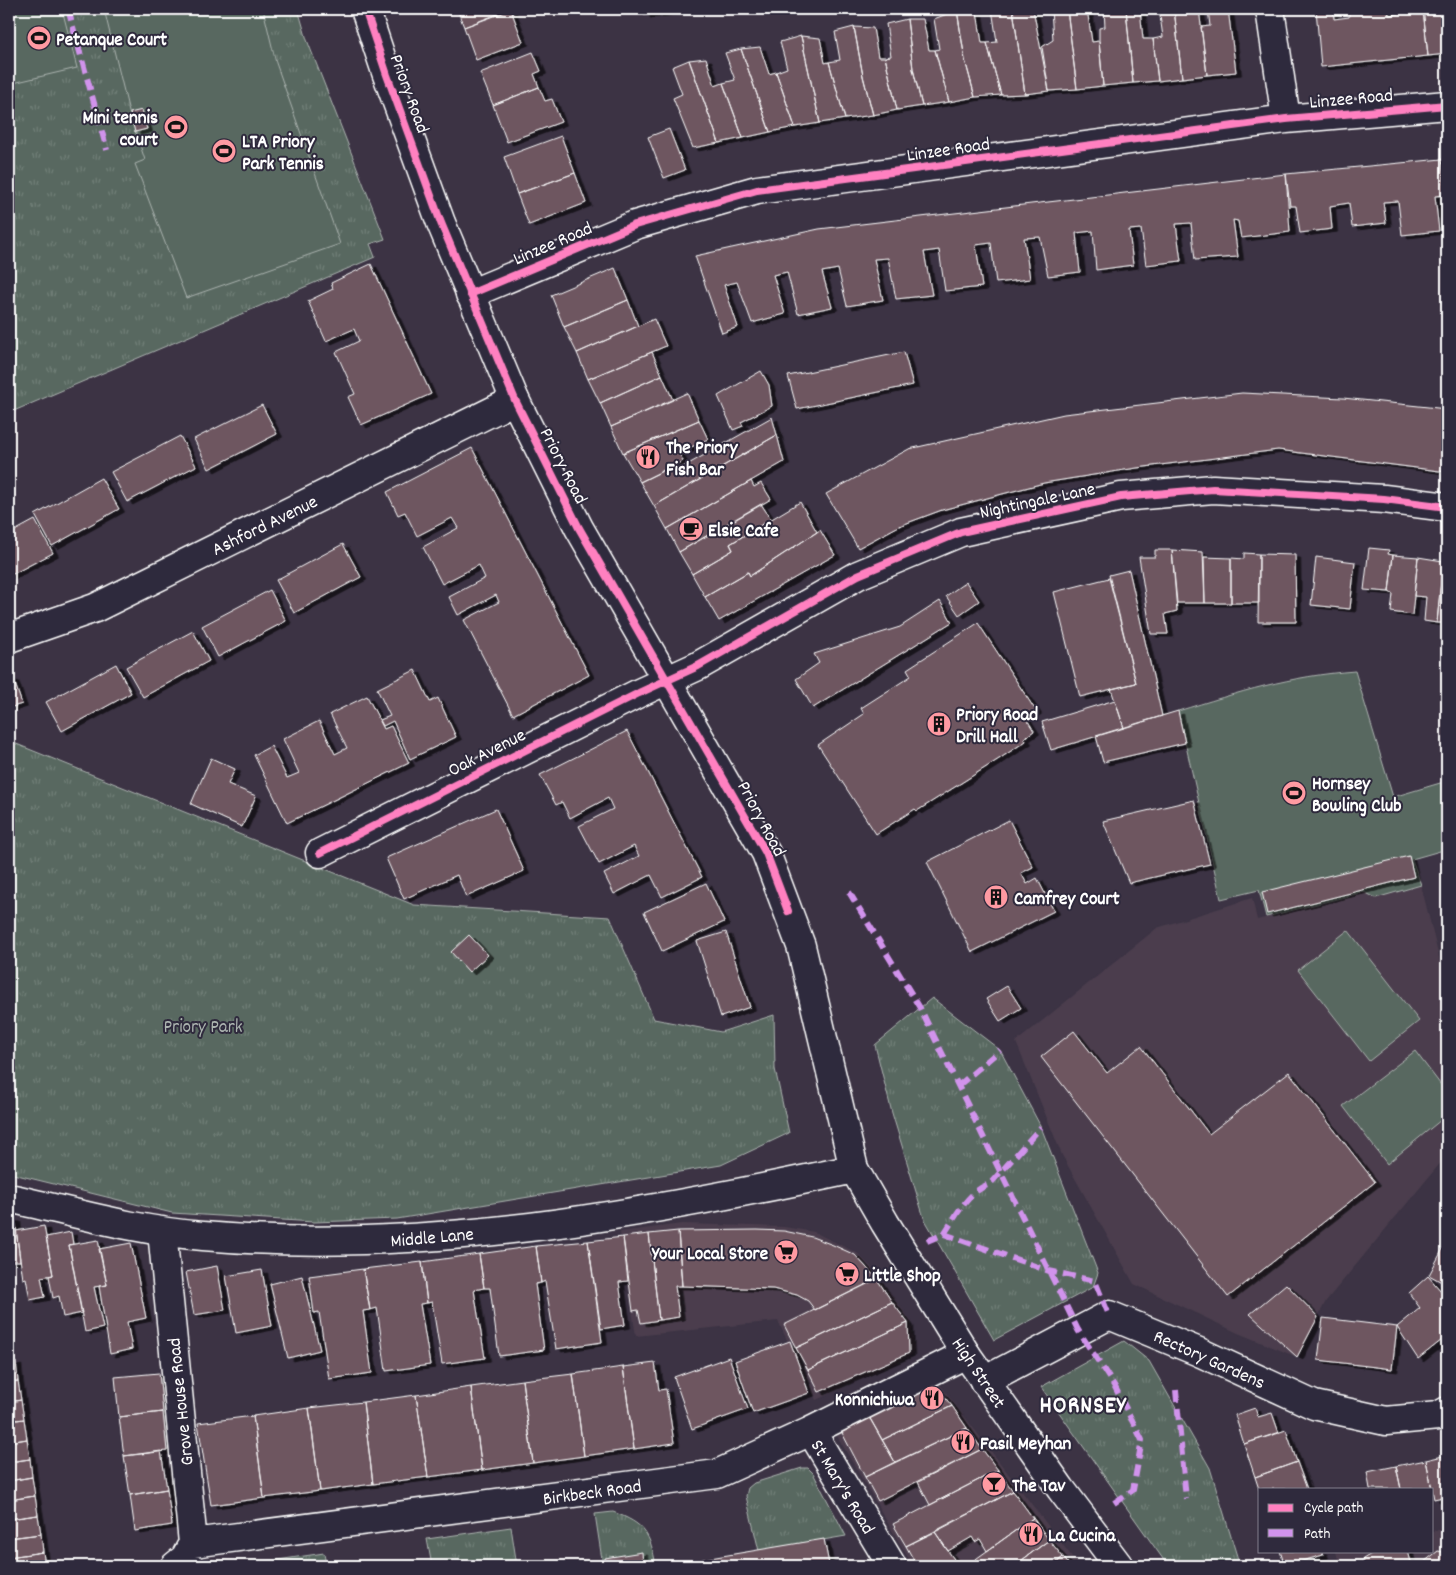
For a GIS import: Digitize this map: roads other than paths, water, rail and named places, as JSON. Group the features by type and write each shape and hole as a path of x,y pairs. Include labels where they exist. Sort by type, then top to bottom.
{"street":[{"name":"Priory Road","path":"366,9 397,103 441,224 515,400 579,528 766,853 801,946 854,1168"},
{"path":"1270,9 1286,119"},
{"name":"Linzee Road","path":"470,294 635,225 757,190 1286,119 1447,105"},
{"name":"Ashford Avenue","path":"9,638 95,608 515,400"},
{"name":"Nightingale Lane","path":"667,680 698,666 858,575 961,532 1121,497 1213,488 1384,499 1447,507"},
{"name":"Oak Avenue","path":"320,853 667,680"},
{"name":"Middle Lane","path":"9,1198 162,1231 202,1236 320,1242 406,1240 511,1229 620,1213 760,1189 854,1168"},
{"name":"High Street","path":"854,1168 885,1223 966,1354 1061,1489 1119,1566"},
{"name":"Grove House Road","path":"162,1231 194,1543"},
{"name":"Rectory Gardens","path":"984,1380 1109,1315 1199,1352 1314,1405 1386,1420 1438,1416 1447,1411"},
{"name":"Birkbeck Road","path":"194,1543 717,1474 811,1431 966,1354"},
{"name":"St Mary's Road","path":"811,1431 892,1566"},
{"path":"175,1566 184,1558 194,1543"}],"place":[{"name":"Petanque Court","path":"39,38"},
{"name":"Mini tennis court","path":"176,127"},
{"name":"LTA Priory Park Tennis","path":"224,151"},
{"name":"The Priory Fish Bar","path":"648,457"},
{"name":"Elsie Cafe","path":"691,529"},
{"name":"Priory Road Drill Hall","path":"939,724"},
{"name":"Hornsey Bowling Club","path":"1294,793"},
{"name":"Camfrey Court","path":"996,897"},
{"name":"Your Local Store","path":"786,1252"},
{"name":"Little Shop","path":"847,1274"},
{"name":"Konnichiwa","path":"932,1398"},
{"name":"Fasil Meyhan","path":"963,1442"},
{"name":"The Tav","path":"994,1484"},
{"name":"La Cucina","path":"1031,1534"}],"district":[{"name":"HORNSEY","path":"1083,1404"}],"park label":[{"name":"Priory Park","path":"203,1025"}]}
